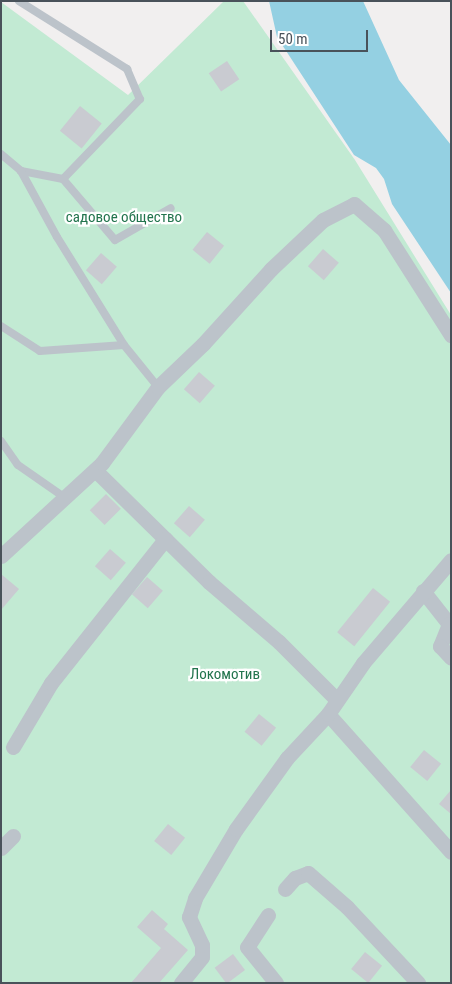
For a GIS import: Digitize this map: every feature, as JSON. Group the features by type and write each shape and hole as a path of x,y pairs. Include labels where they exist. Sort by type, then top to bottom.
{"street":[{"path":"1,556 95,470 158,386 323,220 354,204 384,230 451,335"},
{"path":"95,470 209,582 279,642 337,700"},
{"path":"13,747 51,683 165,539"},
{"path":"181,983 202,956 202,945 189,917 196,898 242,821 287,758 328,714 423,590 451,560"},
{"path":"423,590 450,623 440,646 451,658"},
{"path":"328,714 451,852"},
{"path":"1,848 13,836"},
{"path":"285,889 295,878 308,873 347,907 418,983"},
{"path":"268,915 247,947 276,983"}],"lane":[{"path":"19,1 127,69 140,99 63,179"},
{"path":"1,154 21,171 57,237 124,345 158,386"},
{"path":"21,171 63,179 115,240 171,208"},
{"path":"1,326 40,351 124,345"},
{"path":"1,441 18,464 64,497"}],"green space":[{"name":"Локомотив","path":"224,1 243,1 355,160 451,315 451,983 1,983 1,2 128,95"}],"water":[{"path":"269,1 363,1 399,80 451,145 451,293 392,204 384,179 376,168 354,155 277,37"}],"building":[{"path":"227,61 239,79 221,92 209,73"},
{"path":"80,106 102,124 82,148 60,131"},
{"path":"207,232 224,246 210,264 193,250"},
{"path":"323,249 339,263 324,280 308,266"},
{"path":"101,253 117,267 102,284 86,270"},
{"path":"199,372 215,386 200,403 184,389"},
{"path":"106,494 121,509 105,525 90,510"},
{"path":"189,506 205,520 190,537 174,523"},
{"path":"110,549 126,563 111,580 95,566"},
{"path":"1,574 19,589 1,610"},
{"path":"147,577 163,591 148,608 132,594"},
{"path":"373,588 390,602 354,646 337,632"},
{"path":"259,714 276,728 262,746 245,732"},
{"path":"424,750 441,764 427,781 410,767"},
{"path":"451,790 451,814 439,804"},
{"path":"168,824 185,838 171,855 154,841"},
{"path":"152,910 168,924 164,929 188,950 159,983 131,983 161,948 137,927"},
{"path":"365,952 382,966 368,983 351,969"},
{"path":"233,954 245,970 226,983 215,968"}],"park label":[{"name":"садовое общество","path":"124,218"}]}
